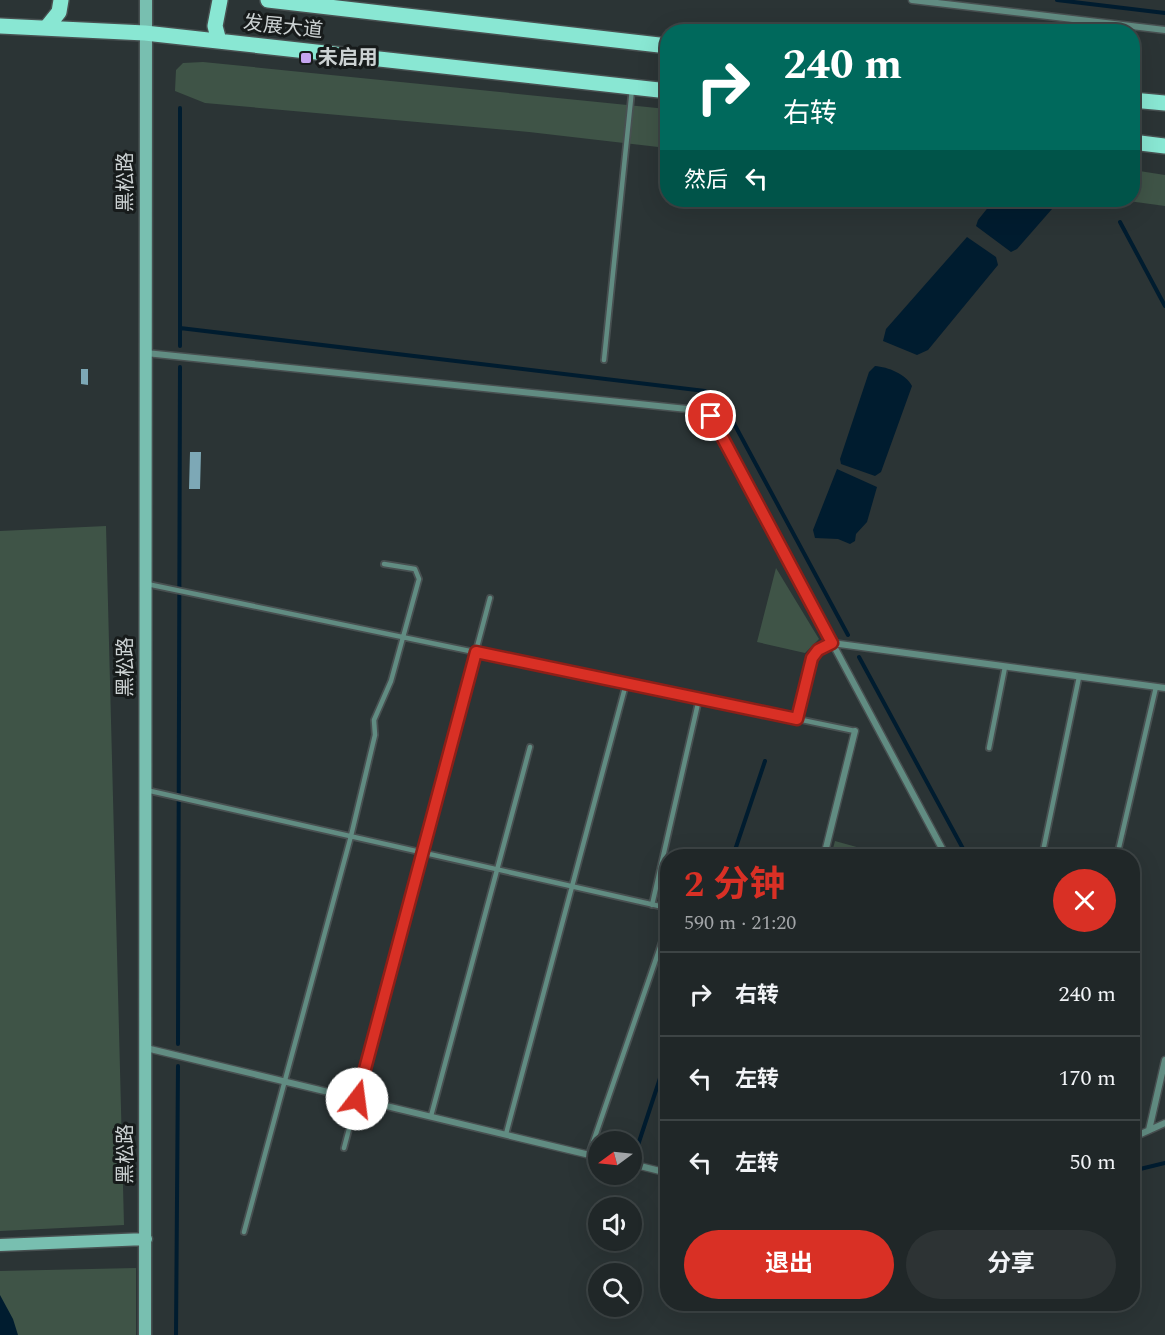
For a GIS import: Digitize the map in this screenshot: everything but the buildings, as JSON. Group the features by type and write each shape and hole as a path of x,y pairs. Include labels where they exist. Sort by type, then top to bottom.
{"main road":[{"path":"47,27 59,12 61,0"},
{"path":"219,41 215,15 220,0"},
{"name":"发展大道","path":"268,0 660,45"},
{"name":"发展大道","path":"0,26 145,33 660,90"},
{"path":"1140,101 1165,103"},
{"path":"1140,143 1165,146"}],"street":[{"name":"黑松路","path":"145,1335 146,0"},
{"path":"912,0 1111,24"},
{"path":"1140,27 1165,30"},
{"path":"146,353 697,410 711,416 942,849"},
{"path":"832,643 1165,688"},
{"path":"826,849 855,731"},
{"path":"145,1047 588,1154"},
{"path":"1149,1130 1165,1060"},
{"path":"1140,1134 1165,1123"},
{"path":"642,1166 660,1171"},
{"path":"0,1245 146,1239"}],"lane":[{"path":"975,0 975,9"},
{"path":"604,360 633,87"},
{"path":"244,1232 351,836 375,735 374,720 391,681 419,579 415,569 384,564"},
{"path":"146,584 855,731"},
{"path":"344,1148 490,598"},
{"path":"797,719 812,658 818,650 832,643"},
{"path":"989,748 1005,667"},
{"path":"1043,849 1079,677"},
{"path":"506,1134 626,684"},
{"path":"1119,849 1156,687"},
{"path":"665,849 699,699"},
{"path":"431,1116 530,747"},
{"path":"146,790 660,906"},
{"path":"652,904 660,869"},
{"path":"597,1131 660,947"}],"green space":[{"path":"203,62 660,108 660,147 529,132 205,103 175,91 176,70 183,63"},
{"path":"1140,171 1165,175 1165,206 1140,203"},
{"path":"106,526 124,1225 0,1231 0,531"},
{"path":"776,568 819,639 805,653 757,642"},
{"path":"835,841 864,849 833,849"},
{"path":"136,1268 136,1335 0,1335 0,1271"}],"water":[{"path":"988,207 1051,207 1052,209 1017,249 1011,252 976,226"},
{"path":"967,237 996,257 998,265 928,350 917,355 883,341 886,329"},
{"path":"875,366 896,372 906,378 912,386 881,472 875,476 841,464 840,459 869,372"},
{"path":"837,469 877,487 867,522 856,534 855,541 850,544 838,539 815,538 813,530"},
{"path":"0,1295 13,1319 18,1335 0,1335"}],"waterway":[{"path":"1057,0 1165,13"},
{"path":"180,108 180,346"},
{"path":"1120,222 1165,306"},
{"path":"180,328 705,391 731,418 848,635"},
{"path":"178,1044 180,367"},
{"path":"859,657 963,849"},
{"path":"735,849 765,761"},
{"path":"176,1335 178,1066"},
{"path":"642,1133 660,1078"},
{"path":"1140,1169 1165,1163"}],"place":[{"name":"未启用","path":"306,58"}],"route":[{"path":"357,1099 476,652 797,719 812,658 818,650 832,643 711,416"}]}
